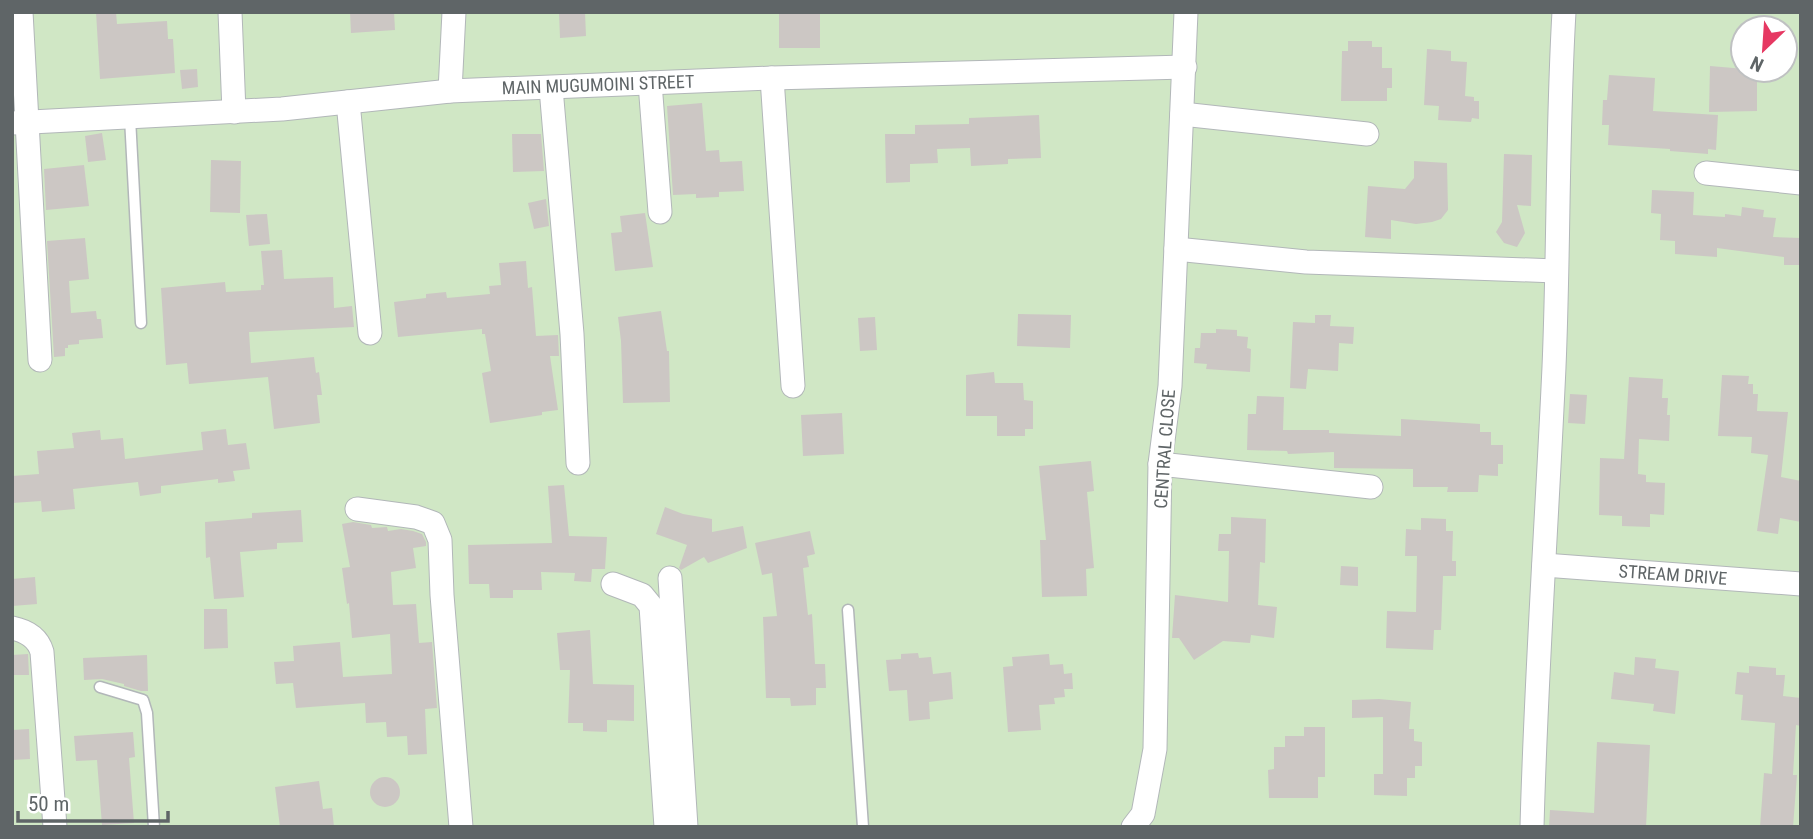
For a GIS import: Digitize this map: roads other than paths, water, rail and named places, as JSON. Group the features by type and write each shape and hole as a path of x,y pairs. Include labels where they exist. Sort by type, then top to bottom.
{"street":[{"path":"21,12 19,123 40,360"},
{"path":"230,12 234,112"},
{"path":"450,91 454,12"},
{"name":"CENTRAL CLOSE","path":"1133,827 1143,814 1156,749 1160,464 1170,386 1186,12"},
{"path":"1532,827 1556,271 1564,12"},
{"name":"MAIN MUGUMOINI STREET","path":"19,123 234,112 450,91 772,78 1185,67"},
{"path":"772,78 793,386"},
{"path":"650,83 660,212"},
{"path":"551,88 572,334 578,463"},
{"path":"348,102 370,333"},
{"path":"1182,114 1367,134"},
{"path":"1706,173 1801,183"},
{"path":"1176,249 1306,262 1556,271"},
{"path":"1160,464 1371,487"},
{"path":"357,509 416,517 433,523 440,540 461,827"},
{"name":"STREAM DRIVE","path":"1544,565 1801,584"},
{"path":"670,578 686,827"},
{"path":"613,584 642,595 651,606 666,827"},
{"path":"12,628 22,630 39,642 42,652 55,827"}],"lane":[{"path":"130,118 141,323"},
{"path":"848,610 863,827"},
{"path":"100,687 144,700 148,713 153,827"}]}
